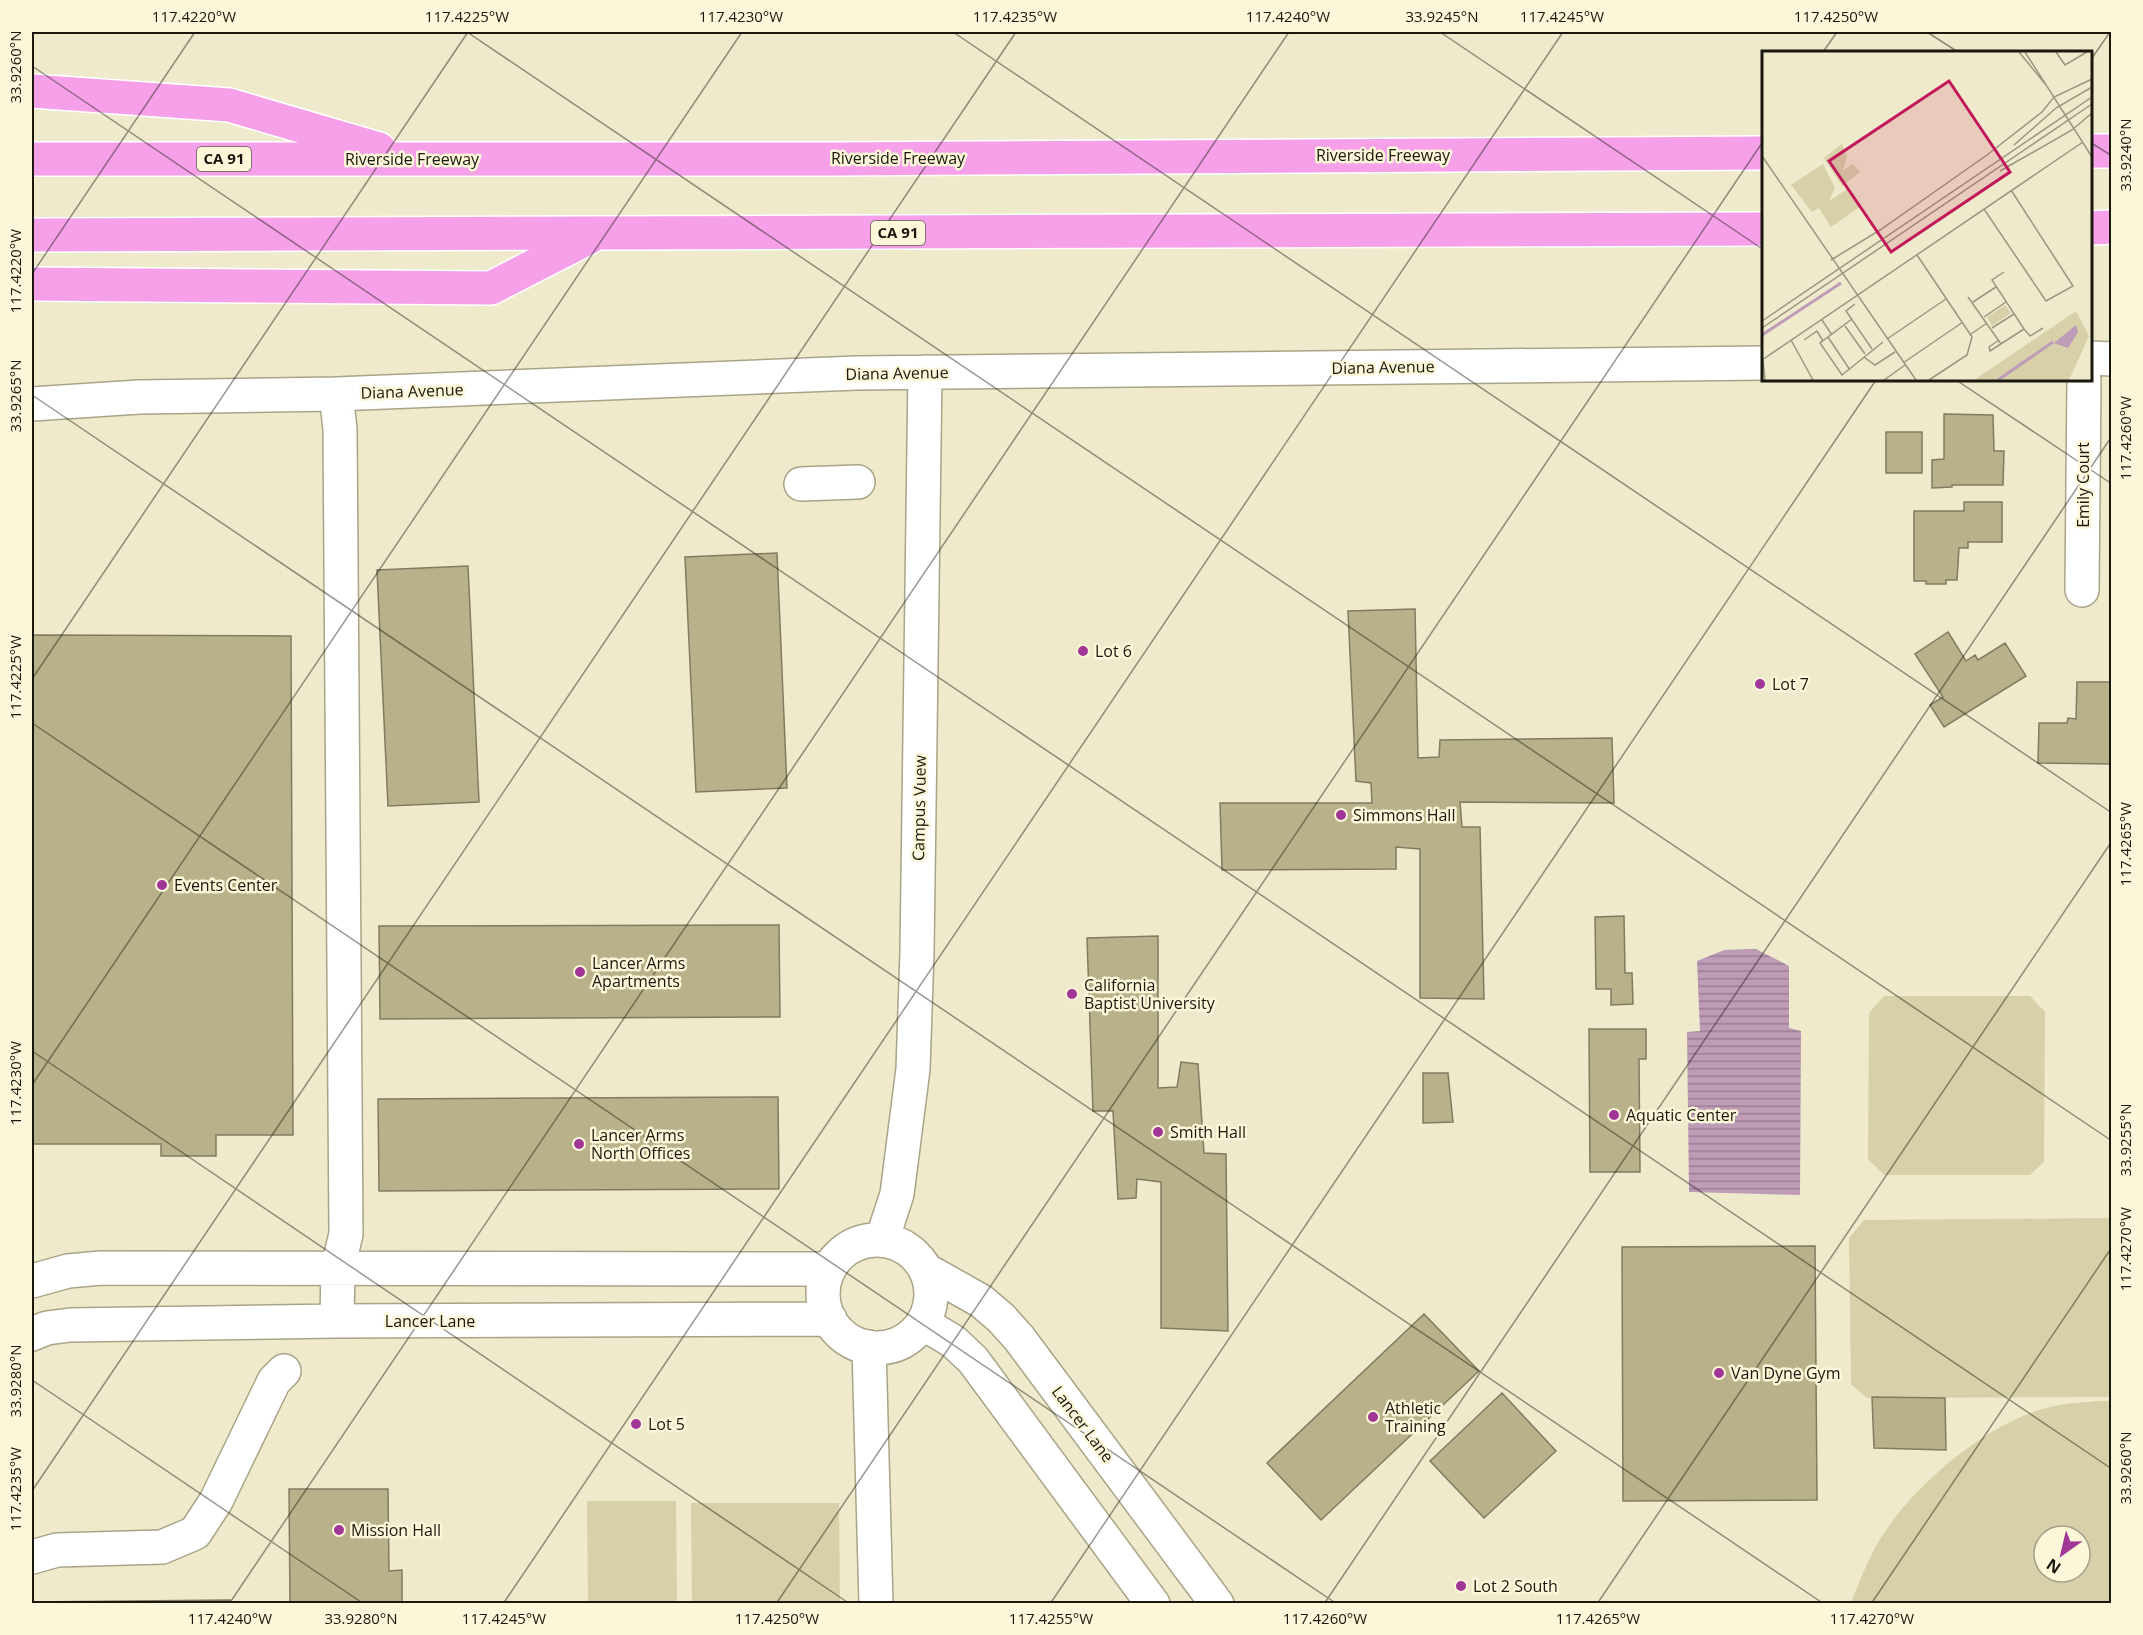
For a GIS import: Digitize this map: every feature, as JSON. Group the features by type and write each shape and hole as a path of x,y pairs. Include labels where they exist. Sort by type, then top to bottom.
{"highway":[{"path":"32,91 229,105 416,159"},
{"path":"2092,151 2112,151"},
{"name":"Riverside Freeway","path":"32,159 1762,153"},
{"path":"2092,228 2112,227"},
{"name":"CA 91","path":"32,235 1762,229"},
{"path":"32,284 491,288 595,234"}],"street":[{"path":"2092,358 2112,359"},
{"name":"Diana Avenue","path":"32,404 139,397 336,394 857,373 1762,363"},
{"name":"Campus Vuew","path":"882,1240 897,1194 913,1069 917,952 925,372"},
{"name":"Emily Court","path":"2082,590 2084,381"},
{"path":"336,394 340,429 346,1234 338,1267 337,1321"},
{"path":"801,484 858,482"},
{"path":"866,1240 882,1240 899,1245 915,1255 926,1270 931,1287 930,1305 923,1323 913,1335 899,1343 884,1347 869,1347 852,1342 830,1319 825,1307 824,1281 829,1269 839,1256 851,1246 866,1240"},
{"path":"32,1281 68,1271 101,1268 829,1269"},
{"name":"Lancer Lane","path":"926,1270 981,1301 1020,1338 1217,1604"},
{"name":"Lancer Lane","path":"32,1334 47,1328 70,1325 337,1321 830,1319"},
{"path":"923,1323 954,1342 973,1360 1153,1604"},
{"path":"869,1347 876,1604"},
{"path":"32,1557 57,1550 162,1547 195,1533 216,1501 274,1382 284,1371"}],"shaded area":[{"path":"1756,949 1789,966 1789,1028 1801,1031 1800,1195 1689,1192 1687,1032 1700,1031 1697,961 1724,950"},
{"path":"1884,996 2030,996 2045,1012 2044,1162 2030,1175 1884,1175 1868,1159 1869,1013"},
{"path":"2111,1218 2111,1397 1867,1398 1851,1384 1849,1238 1864,1220"},
{"path":"2111,1401 2111,1603 1851,1603 1879,1541 1893,1520 1931,1478 1977,1441 2001,1427 2026,1415 2067,1404"},
{"path":"587,1501 676,1501 677,1603 588,1603"},
{"path":"691,1503 839,1503 840,1603 692,1603"}],"building":[{"path":"1944,414 1993,415 1994,451 2004,451 2003,485 1952,485 1952,487 1932,488 1932,460 1944,459"},
{"path":"1886,432 1922,432 1922,473 1886,473"},
{"path":"1964,502 2002,502 2002,542 1968,542 1968,548 1959,548 1957,580 1946,580 1946,584 1926,584 1926,581 1914,581 1914,511 1964,511"},
{"path":"777,553 787,788 696,792 685,557"},
{"path":"468,566 479,802 388,806 377,570"},
{"name":"Simmons Hall","path":"1415,609 1418,758 1439,757 1440,740 1612,738 1614,803 1460,802 1462,827 1480,827 1484,999 1420,998 1420,849 1396,847 1396,869 1222,870 1220,803 1372,803 1371,783 1356,781 1348,611"},
{"path":"1948,632 1966,661 1975,655 1978,660 2005,643 2026,676 1944,727 1930,705 1943,697 1915,654"},
{"name":"Events Center","path":"32,635 291,636 293,1135 216,1135 216,1156 161,1156 161,1144 32,1144"},
{"path":"2077,682 2112,682 2112,764 2038,763 2039,723 2067,723 2068,718 2076,719"},
{"path":"1624,916 1625,973 1632,973 1633,1004 1611,1005 1611,989 1596,989 1595,917"},
{"name":"Lancer Arms Apartments","path":"779,925 780,1017 380,1019 379,926"},
{"name":"Smith Hall","path":"1158,936 1158,1088 1177,1087 1181,1062 1198,1064 1204,1153 1226,1154 1228,1331 1161,1328 1161,1182 1137,1179 1136,1198 1118,1199 1113,1111 1093,1111 1087,938"},
{"name":"Aquatic Center","path":"1589,1029 1646,1029 1646,1059 1639,1059 1640,1172 1590,1172"},
{"path":"1423,1073 1448,1073 1453,1122 1423,1123"},
{"name":"Lancer Arms North Offices","path":"778,1097 779,1189 379,1191 378,1099"},
{"name":"Van Dyne Gym","path":"1815,1246 1817,1500 1623,1501 1622,1247"},
{"name":"Athletic Training","path":"1424,1314 1479,1371 1321,1520 1267,1463"},
{"name":"Athletic Training","path":"1502,1393 1556,1451 1484,1518 1430,1461"},
{"path":"1872,1397 1945,1398 1946,1450 1874,1448"},
{"name":"Mission Hall","path":"289,1489 388,1489 389,1571 402,1570 402,1604 290,1604"},
{"path":"230,1600 230,1604 32,1604 32,1602"}],"place":[{"name":"Lot 6","path":"1083,651"},
{"name":"Lot 7","path":"1760,684"},
{"name":"Simmons Hall","path":"1341,815"},
{"name":"Events Center","path":"162,885"},
{"name":"Lancer Arms Apartments","path":"580,972"},
{"name":"California Baptist University","path":"1072,994"},
{"name":"Aquatic Center","path":"1614,1115"},
{"name":"Smith Hall","path":"1158,1132"},
{"name":"Lancer Arms North Offices","path":"579,1144"},
{"name":"Van Dyne Gym","path":"1719,1373"},
{"name":"Athletic Training","path":"1373,1417"},
{"name":"Lot 5","path":"636,1424"},
{"name":"Mission Hall","path":"339,1530"},
{"name":"Lot 2 South","path":"1461,1586"}]}
